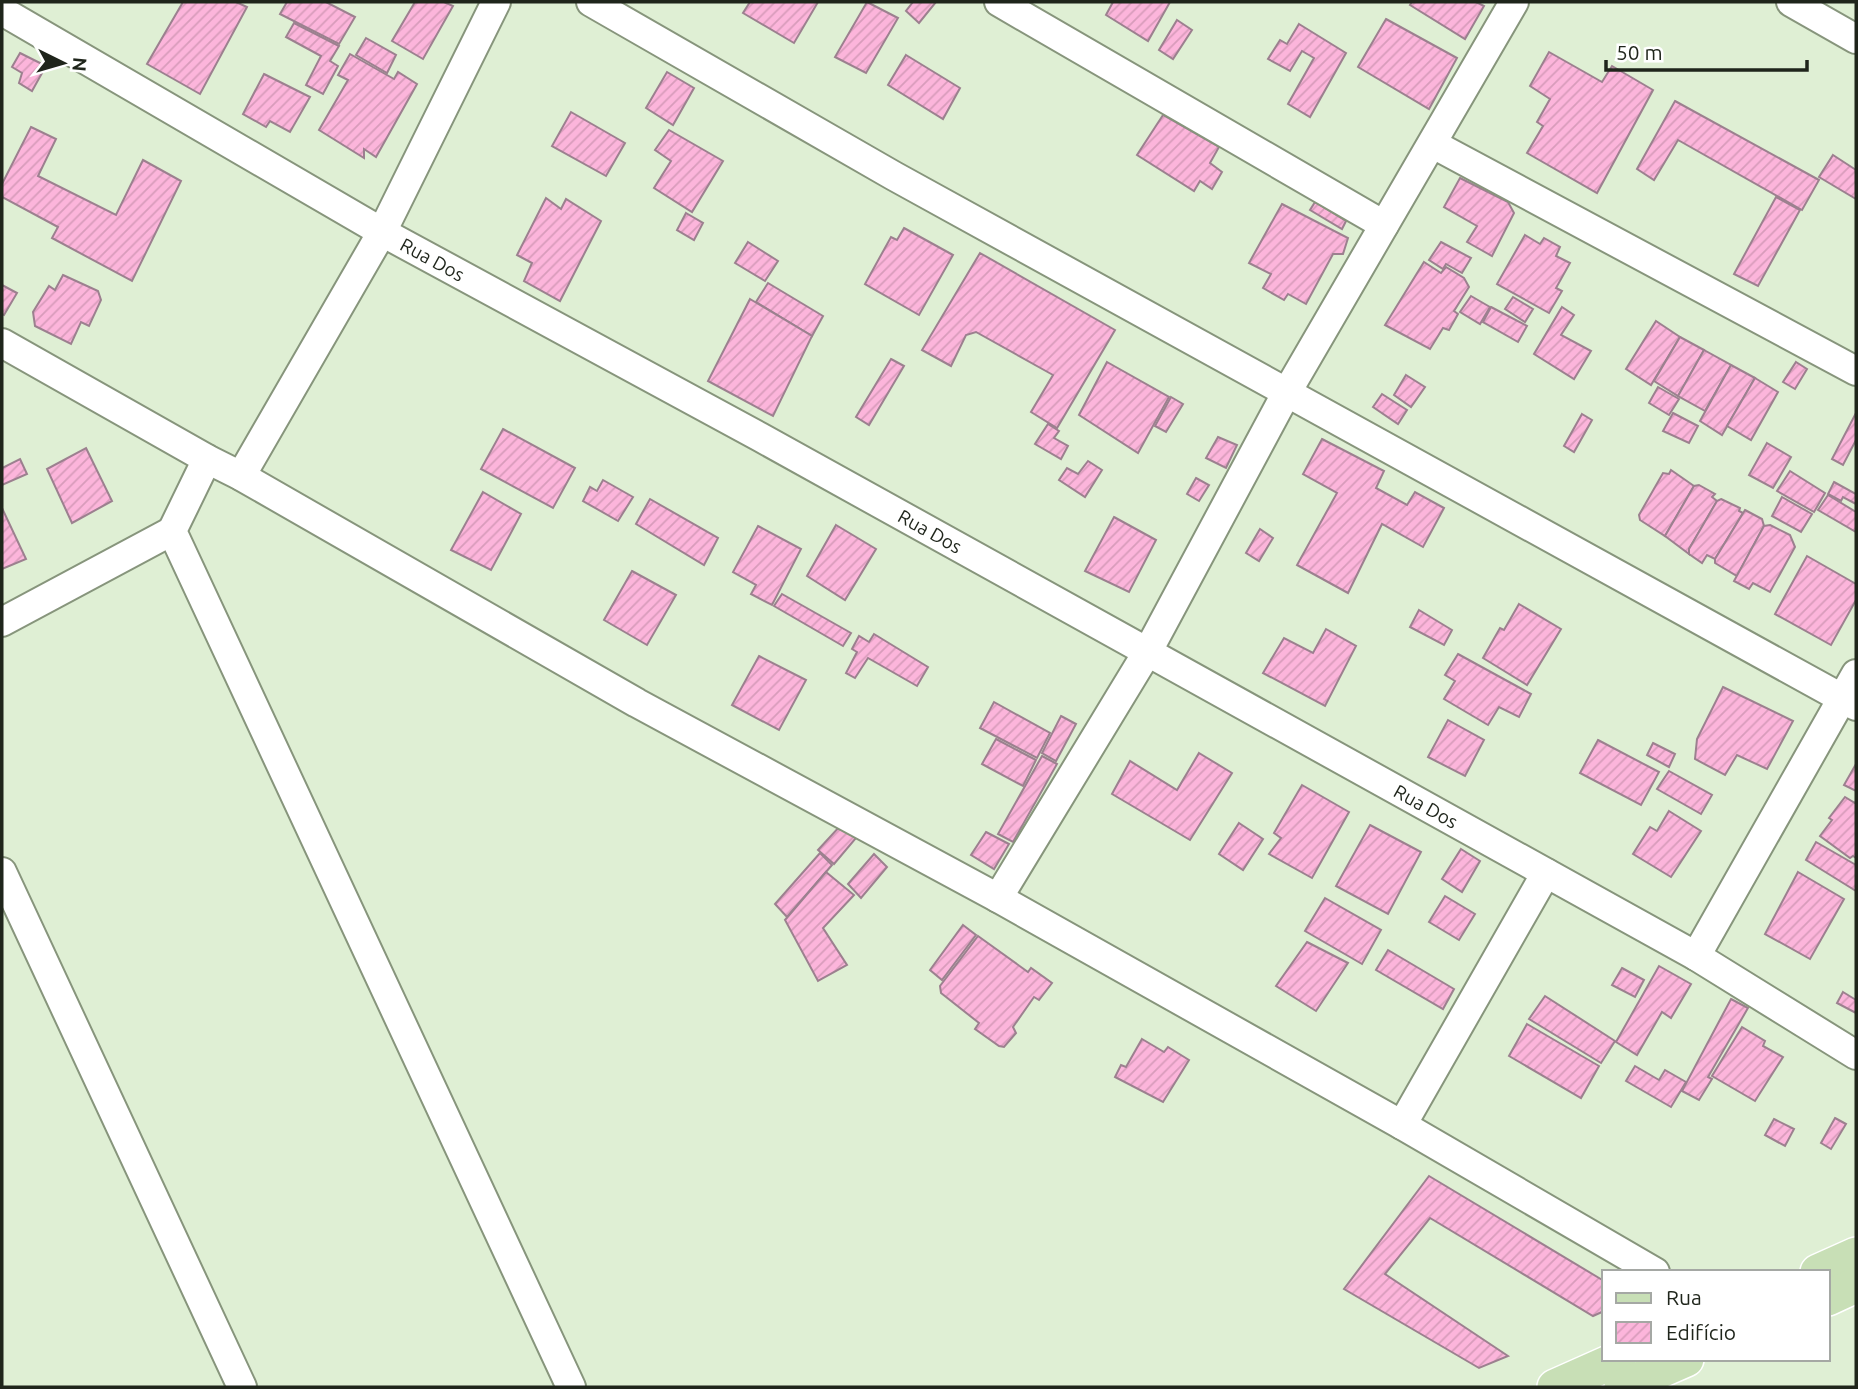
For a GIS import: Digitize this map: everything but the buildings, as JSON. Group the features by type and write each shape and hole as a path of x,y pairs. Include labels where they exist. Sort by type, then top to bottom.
{"main road":[{"path":"1822,1270 1856,1255"},
{"path":"1830,1297 1856,1285"},
{"path":"1555,1387 1614,1361"},
{"path":"1622,1387 1681,1361"}],"street":[{"path":"242,476 382,232 496,2"},
{"path":"591,2 894,176 1849,702"},
{"path":"999,2 1384,225"},
{"path":"998,898 1148,651 1287,392 1514,2"},
{"path":"1791,2 1856,39"},
{"name":"Rua Dos","path":"2,11 382,232 1148,651 1696,956 1856,1055"},
{"path":"1433,144 1856,371"},
{"path":"2,343 242,476 637,703 998,898 1402,1125 1651,1270"},
{"path":"2,621 172,531 207,459"},
{"path":"172,531 572,1387"},
{"path":"1696,956 1849,702 1856,674"},
{"path":"2,873 242,1387"},
{"path":"1402,1125 1546,873"}]}
